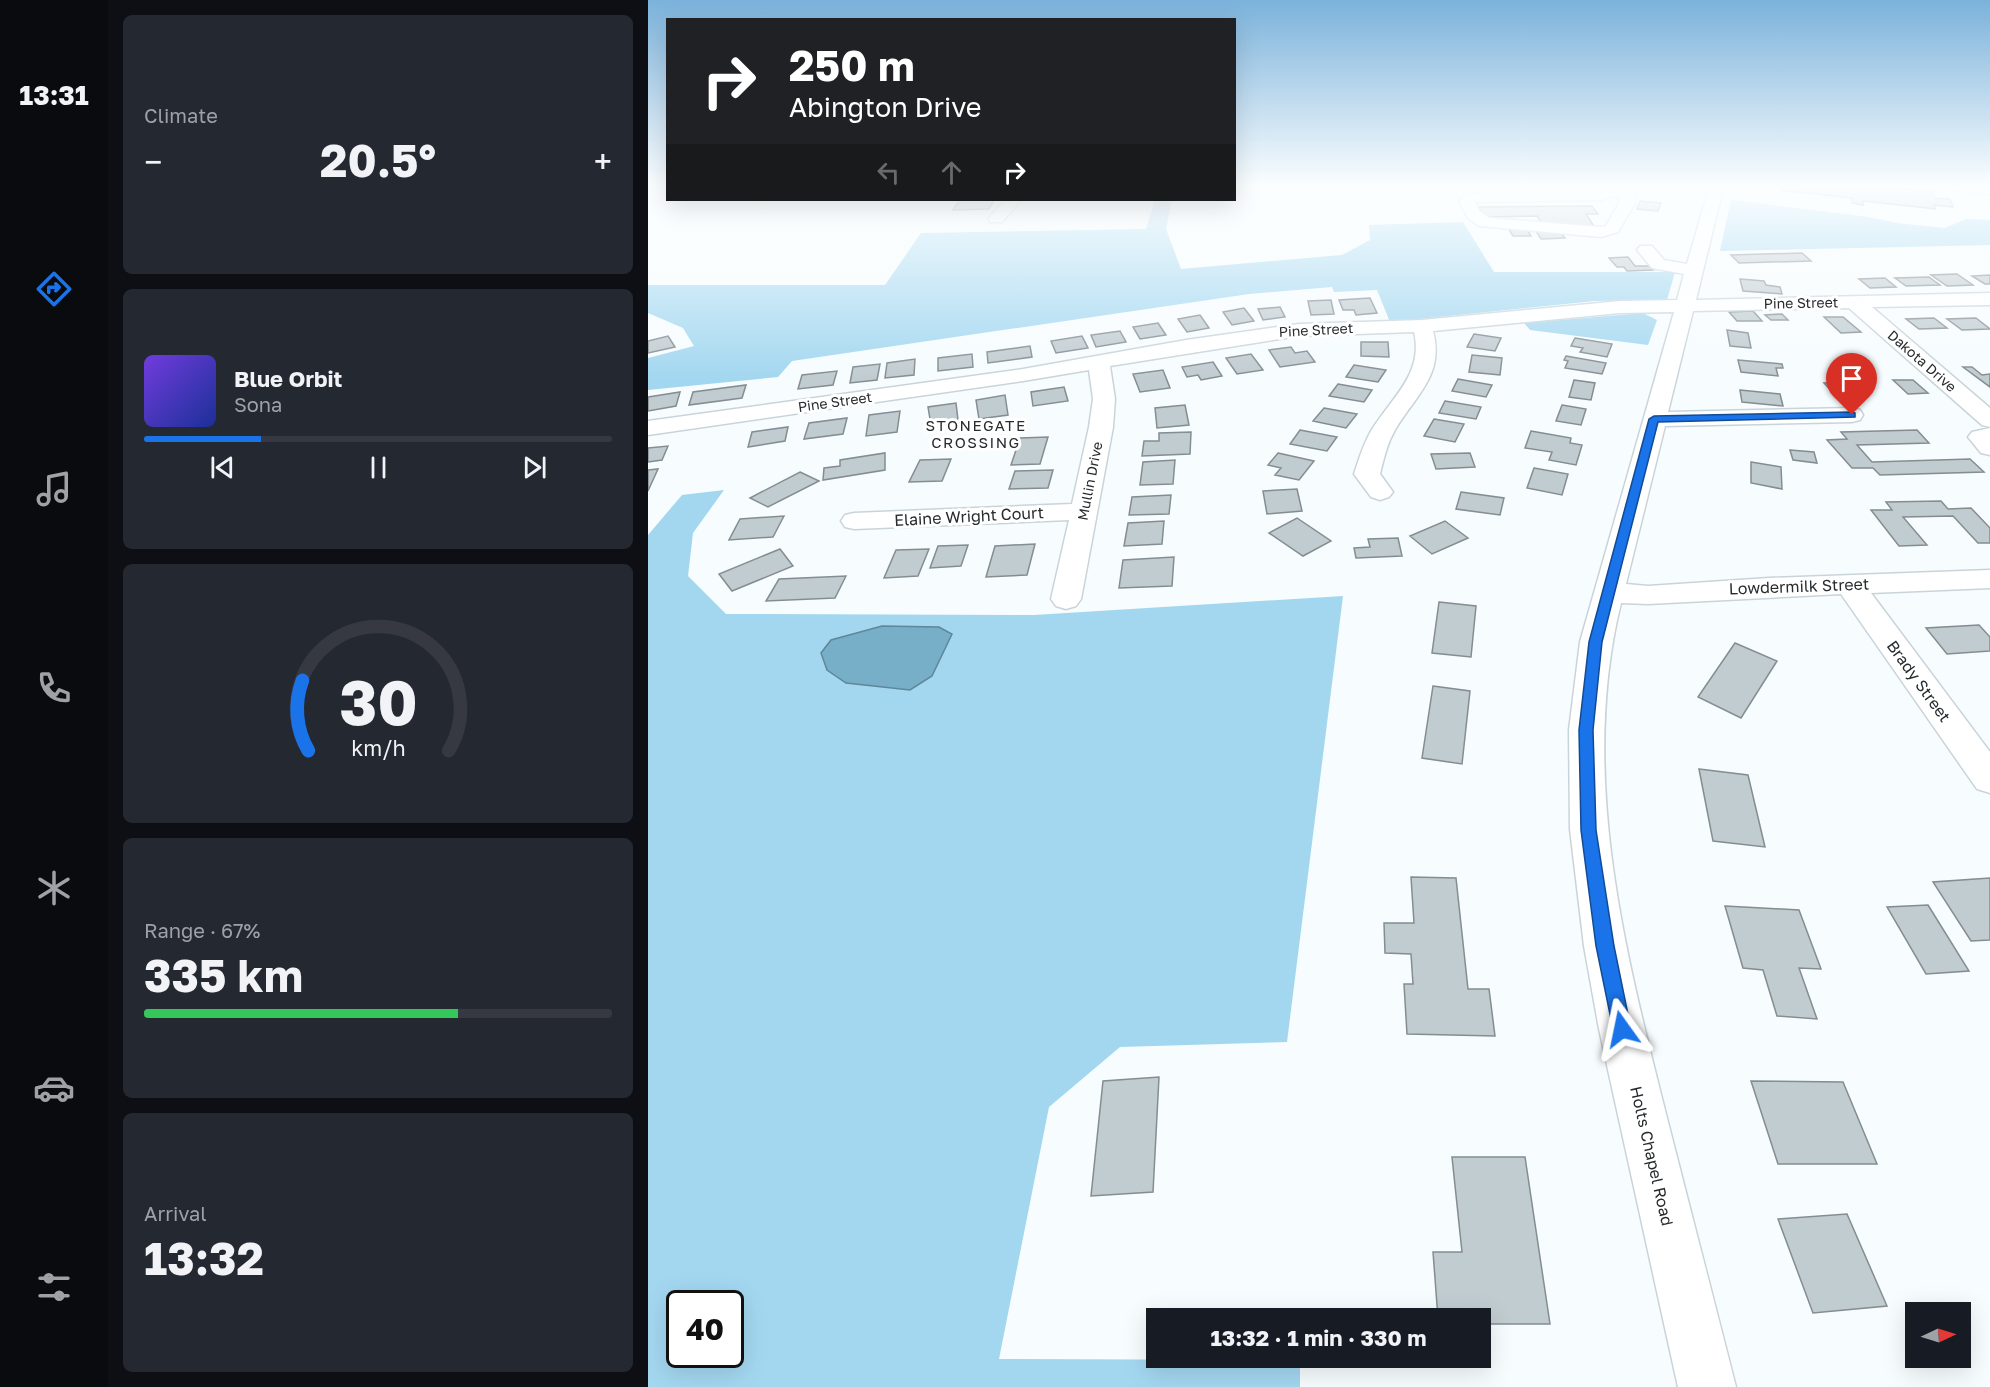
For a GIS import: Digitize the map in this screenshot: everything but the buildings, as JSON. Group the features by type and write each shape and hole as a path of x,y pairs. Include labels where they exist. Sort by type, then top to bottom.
{"street":[{"name":"Holts Chapel Road","path":"1700,249 1596,642 1586,730 1589,830 1605,946 1622,1029 1707,1387"},
{"path":"1646,250 1658,264 1694,271"},
{"name":"Pine Street","path":"648,428 1099,363 1197,344 1290,331 1422,326 1620,307 1990,299"},
{"name":"Dakota Drive","path":"1854,302 1987,415"},
{"path":"1380,492 1367,474 1376,443 1421,376 1428,358 1428,341 1422,326"},
{"name":"Mullin Drive","path":"1066,599 1104,399 1099,363"},
{"path":"1654,419 1852,415"},
{"path":"1990,435 1980,437 1990,448"},
{"name":"Elaine Wright Court","path":"854,521 1084,511"},
{"name":"Lowdermilk Street","path":"1608,593 1648,594 1990,579"},
{"name":"Brady Street","path":"1849,584 1990,779"}],"shaded area":[{"path":"910,249 1173,249 1181,269 1342,255 1354,249 1480,249 1494,272 1675,272 1667,300 1595,301 1390,322 1377,290 1334,292 1332,287 1249,294 792,361 778,377 648,390 648,358 694,346 683,328 648,313 648,285 885,285"},
{"path":"1720,249 1822,249 1720,251"},
{"path":"1645,314 1657,320 1648,345 1530,330 1524,323"},
{"path":"724,490 693,533 688,576 726,614 1034,615 1343,596 1287,1042 1120,1047 1049,1107 999,1359 1146,1359 1146,1368 1300,1368 1300,1387 648,1387 648,535 682,495","holes":["882,626 952,633 932,676 831,640"]},
{"path":"882,626 939,627 952,634 932,676 910,690 846,683 827,670 821,653 831,640"}],"district":[{"name":"STONEGATE CROSSING","path":"976,434"}],"route":[{"path":"1622,1029 1605,946 1594,874 1589,830 1586,730 1596,642 1654,419 1852,415"}]}
